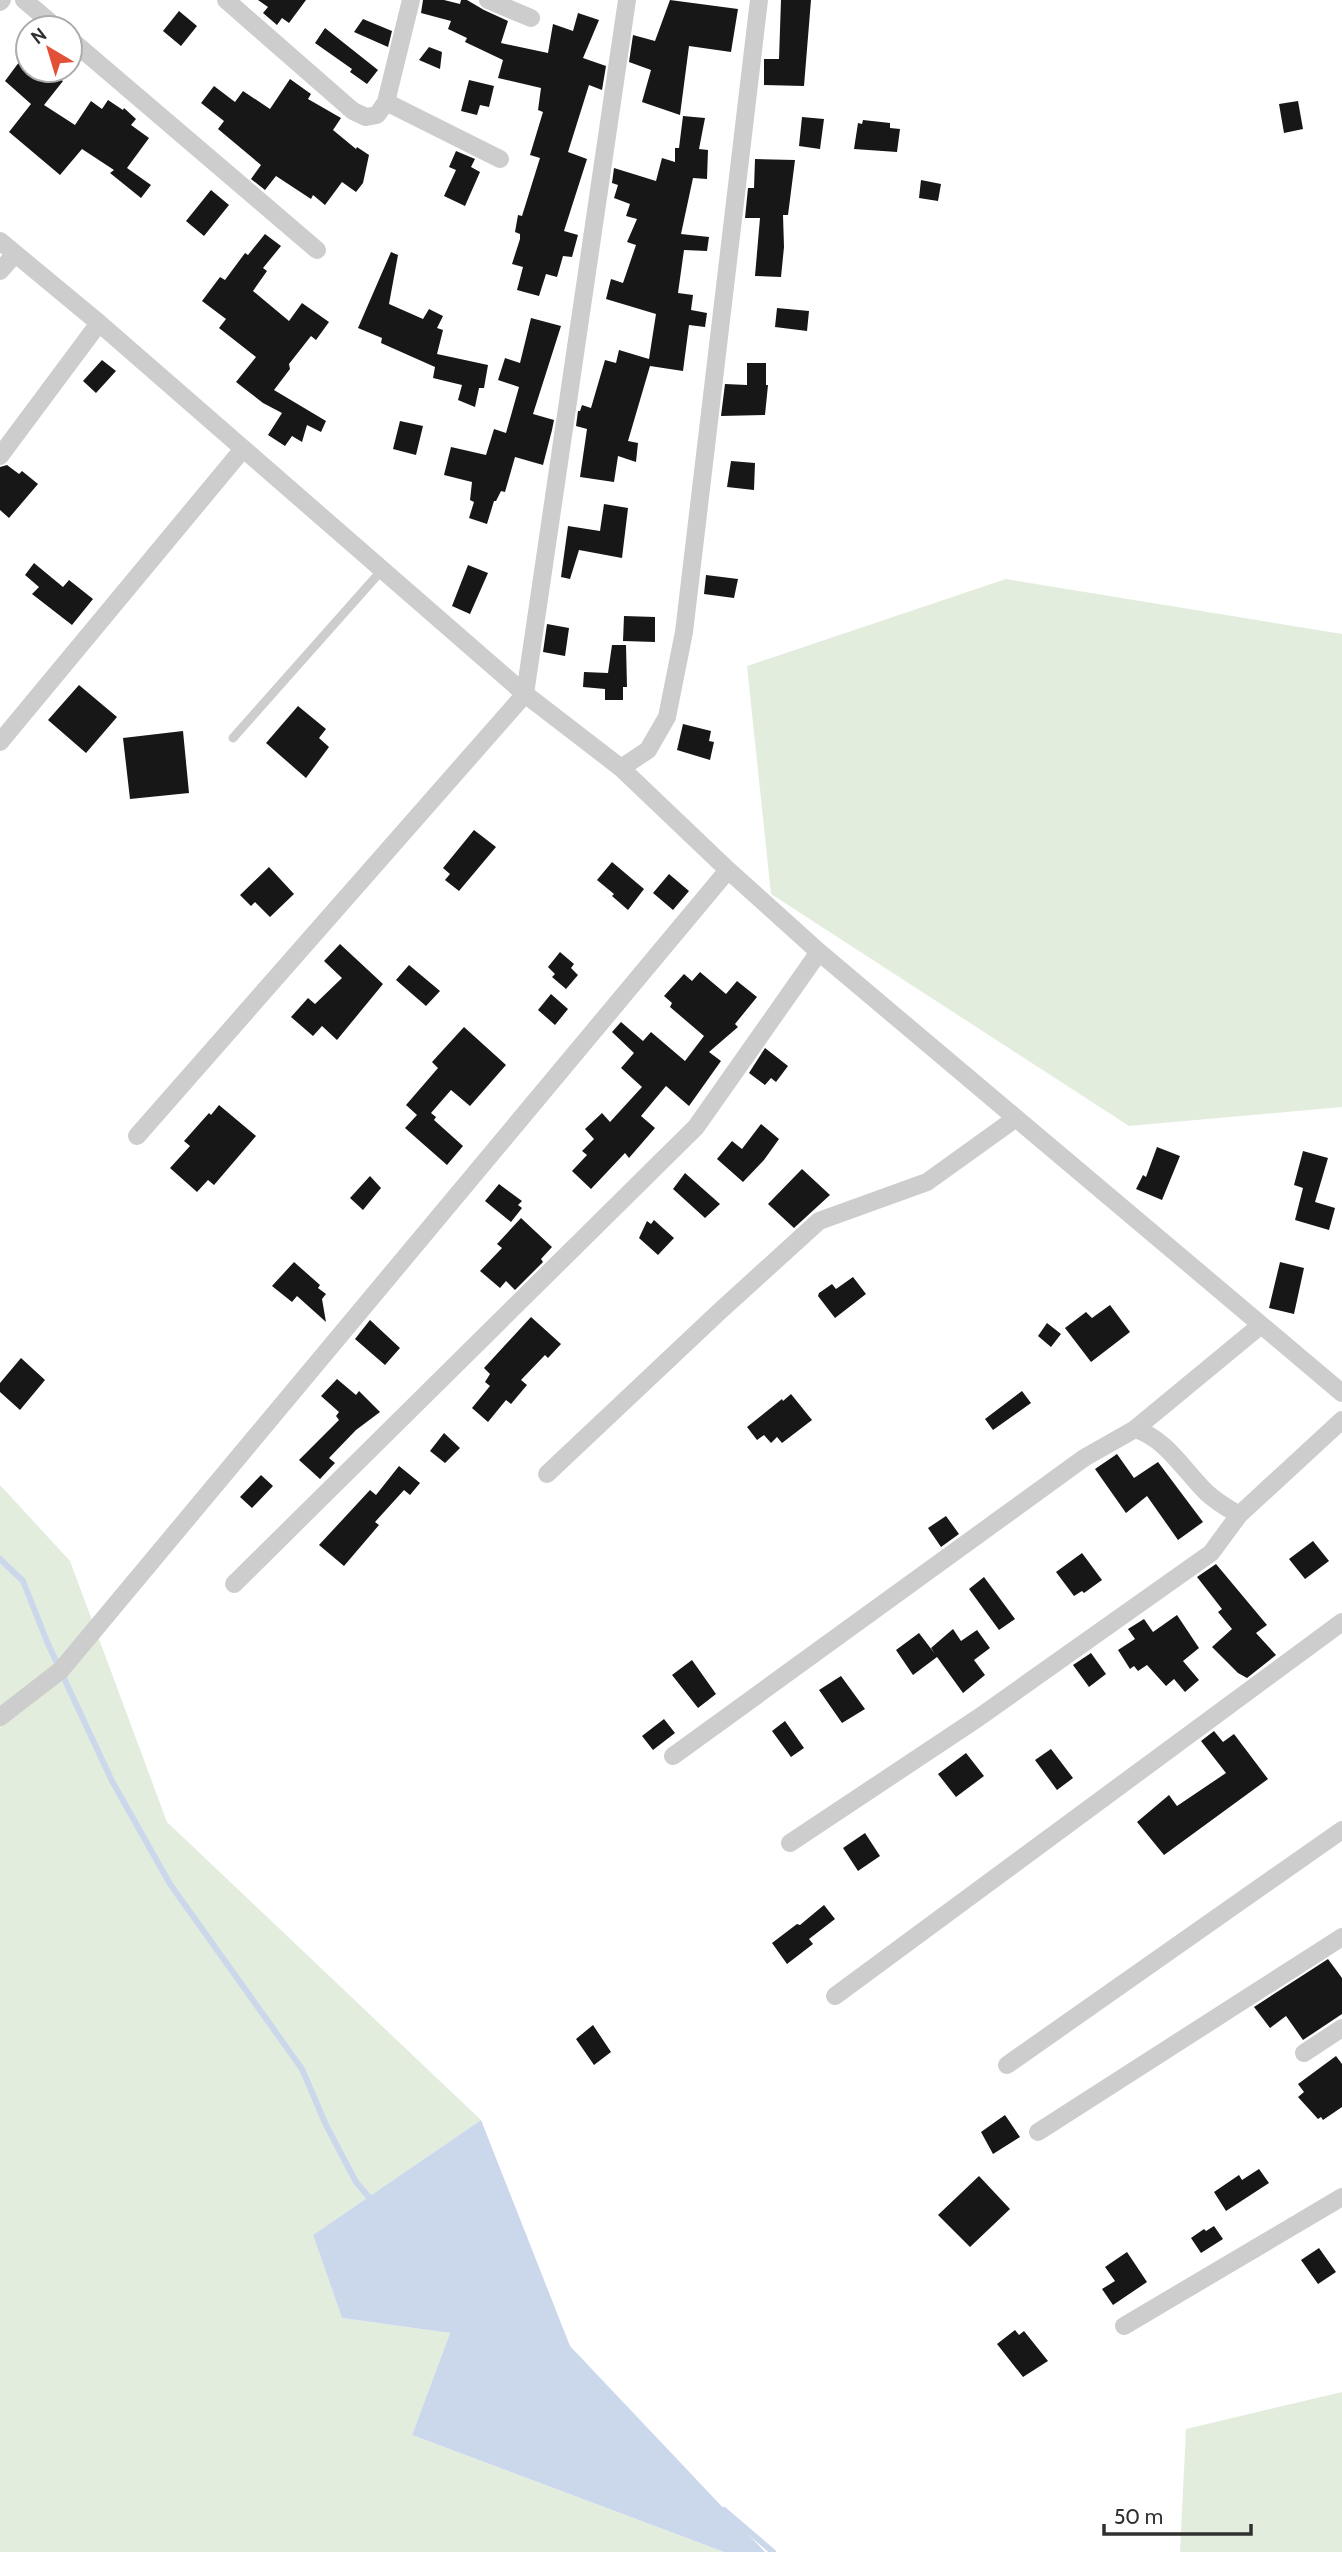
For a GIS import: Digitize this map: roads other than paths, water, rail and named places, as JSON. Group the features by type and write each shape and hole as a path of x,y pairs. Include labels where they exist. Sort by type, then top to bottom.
{"street":[{"path":"24,0 40,14"},
{"path":"226,0 353,111 366,117 377,115 386,102 411,0"},
{"path":"488,0 531,18"},
{"path":"136,1136 525,694 627,0"},
{"path":"621,768 648,750 667,717 684,632 759,0"},
{"path":"84,51 317,250"},
{"path":"386,102 500,159"},
{"path":"0,241 99,323 525,694 621,768 819,952 1342,1393"},
{"path":"0,271 15,254"},
{"path":"0,456 99,323"},
{"path":"0,742 243,450"},
{"path":"0,1717 61,1670 728,870"},
{"path":"234,1584 696,1128 819,952"},
{"path":"547,1474 819,1221 927,1182 1016,1118"},
{"path":"673,1756 1084,1458 1135,1429 1261,1325"},
{"path":"790,1843 978,1718 1211,1553 1239,1514 1342,1420"},
{"path":"1135,1429 1149,1433 1208,1493 1223,1506 1239,1514"},
{"path":"835,1996 1342,1622"},
{"path":"1007,2065 1342,1830"},
{"path":"1038,2132 1342,1937"},
{"path":"1304,2053 1342,2028"},
{"path":"1124,2326 1342,2197"}],"lane":[{"path":"233,738 382,570"}],"water":[{"path":"481,2120 570,2346 765,2552 724,2552 412,2435 450,2333 342,2318 313,2235"}],"waterway":[{"path":"0,1559 23,1581 48,1644 112,1781 170,1884 302,2069 326,2125 356,2182 372,2201"},
{"path":"724,2510 773,2552"}]}
